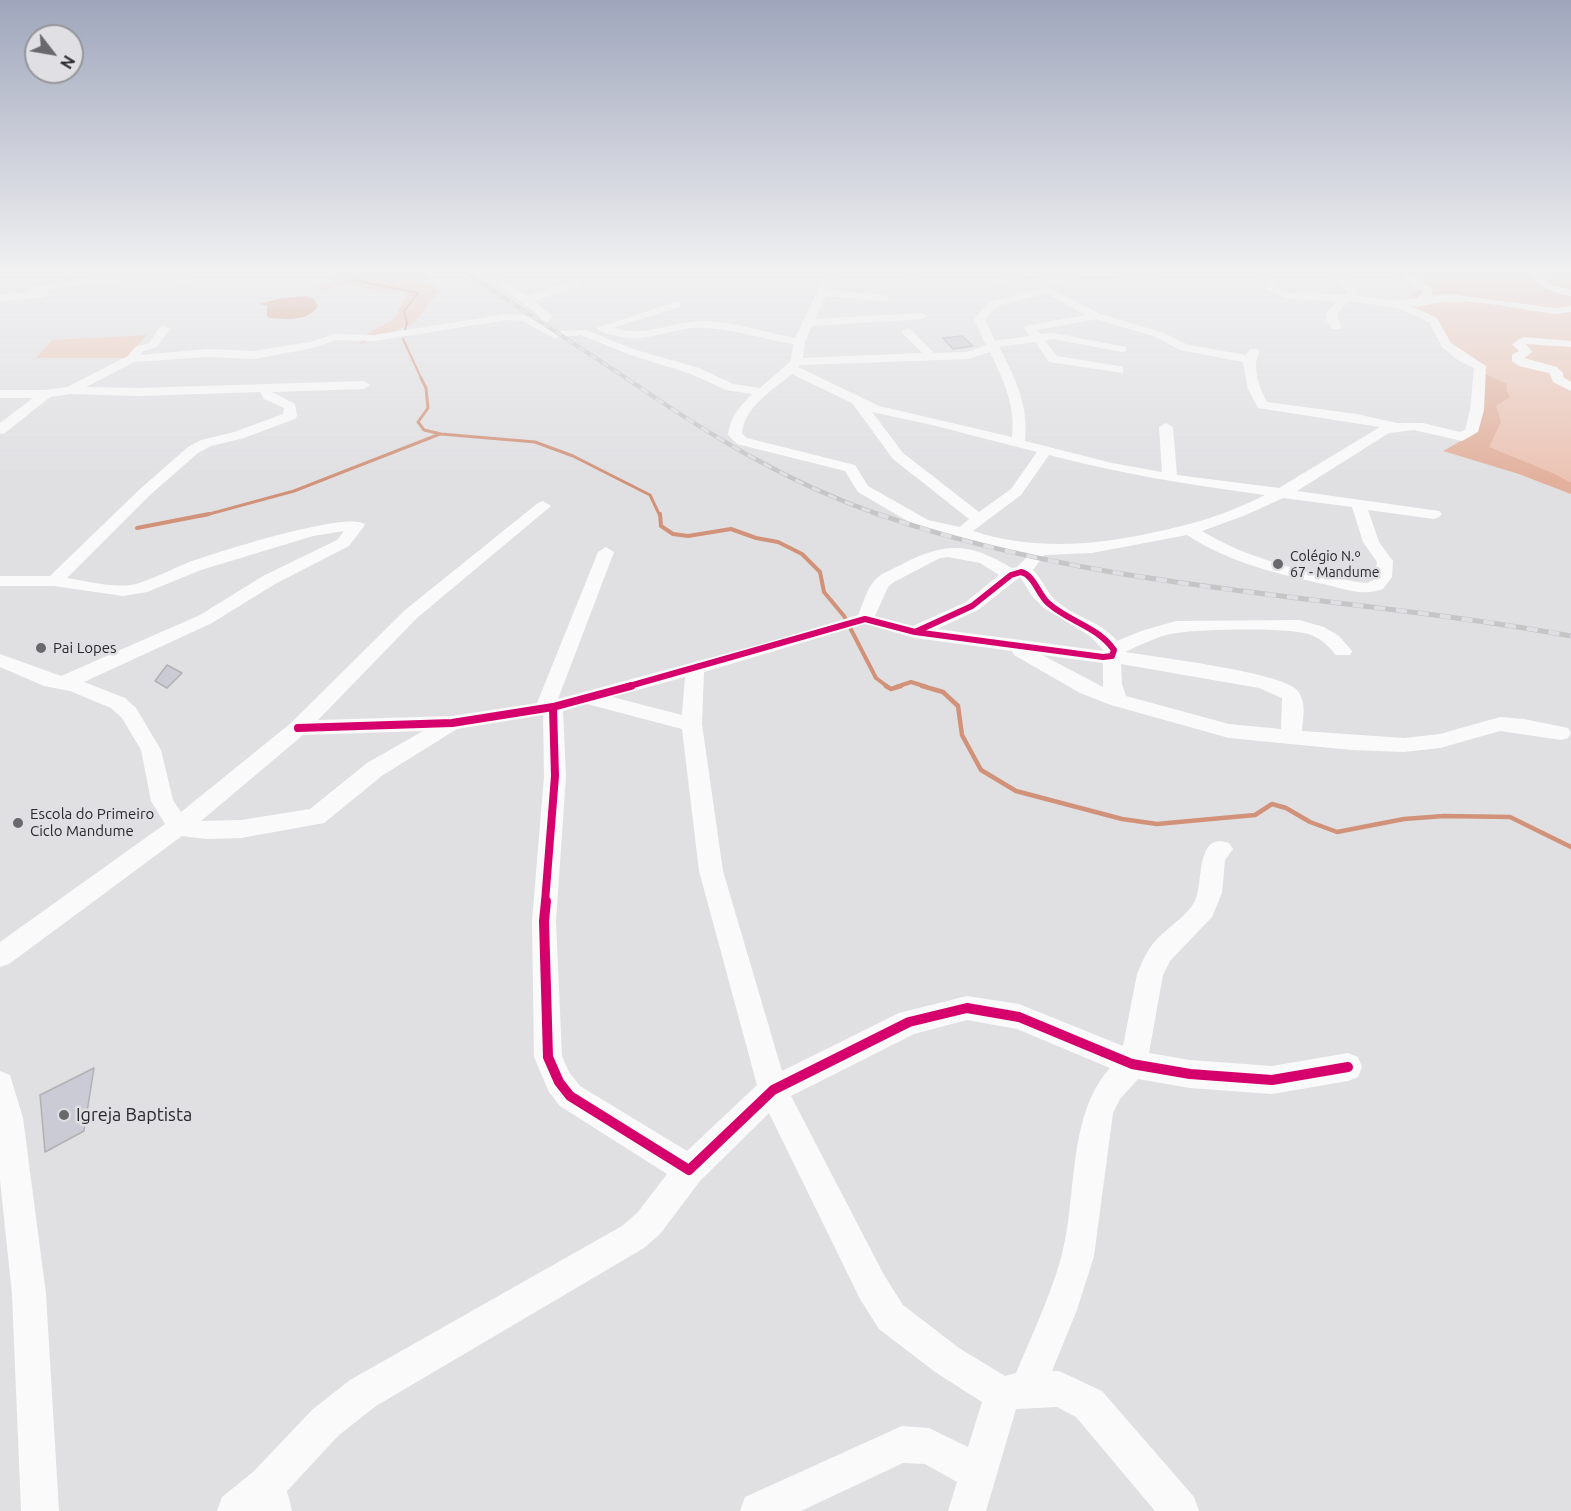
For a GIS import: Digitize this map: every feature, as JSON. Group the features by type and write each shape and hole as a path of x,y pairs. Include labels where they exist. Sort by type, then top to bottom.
{"street":[{"path":"131,359 139,349 153,345 156,341"},
{"path":"70,390 131,359 207,353 257,341"},
{"path":"206,390 228,365 322,341"},
{"path":"613,341 632,352 679,365 730,387 764,392"},
{"path":"791,341 799,342 795,366"},
{"path":"916,341 932,357"},
{"path":"990,341 1007,374 1020,412 1018,444"},
{"path":"1021,341 992,345 983,351 968,355 795,366 738,417 734,428 735,435 742,441 755,446 850,468 856,474 858,483 863,489 922,523 939,529 955,531 1000,545 1035,549 1060,551 1111,547 1189,530 1240,513 1279,492 1291,489 1383,430 1395,426 1406,424 1424,426 1462,437 1471,432 1477,410 1480,368 1446,345 1444,341"},
{"path":"1040,341 1049,355 1059,361 1119,370"},
{"path":"1080,341 1122,349"},
{"path":"1169,341 1194,351 1252,355 1255,390 1263,405 1395,426"},
{"path":"1458,341 1465,352 1482,363"},
{"path":"1522,341 1518,344 1526,352 1516,358 1523,363 1553,370 1557,373 1557,379 1560,382 1571,387"},
{"path":"1529,341 1571,344"},
{"path":"207,353 228,365"},
{"path":"795,366 858,402 875,409 942,423 1046,451 1170,478 1434,514"},
{"path":"0,394 46,394 70,390 139,392 364,385"},
{"path":"54,581 145,492 193,450 290,416 290,407 285,402 268,397 266,389"},
{"path":"0,430 46,394"},
{"path":"858,402 898,456 966,508 979,521"},
{"path":"1166,427 1170,478"},
{"path":"955,531 969,528 1016,492 1046,451"},
{"path":"1189,530 1221,549 1262,564 1356,587 1373,587 1381,582 1385,575 1385,561 1367,539 1359,505"},
{"path":"0,956 178,827 298,728 411,614 543,506"},
{"path":"0,581 54,581 123,591 141,588 195,566 311,531 357,525 343,543 269,580 206,619 119,660 63,683"},
{"path":"915,632 972,606 1036,557 1035,549"},
{"path":"606,552 549,707 555,776 544,921 548,1057 559,1082 570,1096 689,1170"},
{"path":"855,621 880,585 888,578 936,554 948,552 966,554 986,560 1016,573 1028,574 1036,591 1054,608 1095,631 1110,644 1113,653 1112,684 1118,700"},
{"path":"298,728 452,723 549,707 772,647 855,621 1014,647 1103,657 1148,635 1176,627 1299,626 1318,631 1333,640 1343,651"},
{"path":"1014,647 1087,688 1118,700 1229,731 1352,743 1404,745 1440,741 1500,724 1562,733"},
{"path":"1113,653 1282,688 1291,694 1294,701 1291,736"},
{"path":"4,666 63,683 118,703 129,713 151,750 162,801 178,827"},
{"path":"695,668 692,724 711,871 773,1090 872,1287 891,1317 947,1360 1015,1391 1059,1389 1089,1404 1180,1511"},
{"path":"586,697 692,724"},
{"path":"178,827 206,830 241,829 316,817 375,769 452,723"},
{"path":"967,1511 979,1474 1015,1391 1060,1310 1078,1256 1099,1112 1110,1089 1132,1064 1142,1024 1150,974 1161,953 1203,910 1210,893 1214,857 1221,849"},
{"path":"236,1511 269,1498 326,1422 363,1393 633,1237 649,1223 689,1170 773,1090 909,1022 968,1008 1019,1017 1132,1064 1190,1074 1272,1080 1348,1067"},
{"path":"0,1085 8,1118 29,1294 40,1511"},
{"path":"759,1511 902,1444 928,1446 979,1474"}],"shaded area":[{"path":"52,341 142,341 126,358 36,358"},
{"path":"1449,341 1571,341 1571,494 1519,474 1459,443 1475,433 1482,366 1451,345"},
{"path":"1481,372 1507,384 1506,390 1510,397 1496,406 1501,422 1489,447 1555,474 1571,483 1571,494 1519,474 1443,451 1475,433"}],"building":[{"path":"945,341 967,341 973,346 953,349"},
{"path":"167,665 182,673 167,688 155,681"},
{"name":"Igreja Baptista","path":"94,1068 84,1131 45,1152 40,1095"}],"waterway":[{"path":"404,341 422,380"},
{"path":"422,380 426,388 428,408 418,422 424,430 441,434 535,442 573,456 650,495 660,516"},
{"path":"202,516 294,491 440,434"},
{"path":"137,528 209,514"},
{"path":"660,514 661,526 673,534 688,536 731,529 756,538 778,542 802,554 820,572 824,592 844,616 876,678 888,687"},
{"path":"896,687 911,682 927,687"},
{"path":"886,686 891,689 901,686"},
{"path":"922,686 943,692 958,706 962,735 981,770 1016,791 1122,819 1157,824 1255,815 1272,804 1286,808 1310,822 1337,832 1404,819 1444,816 1510,817 1571,847"}],"railway":[{"path":"569,341 629,380"},
{"path":"626,378 718,438 781,473 814,489 883,516"},
{"path":"878,514 962,540 1048,560 1135,576 1397,610 1571,636"}],"cycle path":[{"path":"298,728 452,723 553,707 865,619 915,632 1103,657 1112,656 1114,650 1103,637 1089,627 1050,605 1038,592 1029,575 1021,572 1016,572 1006,578 972,606 915,632"},
{"path":"553,707 555,776 544,921 548,1057 559,1082 570,1096 689,1170 773,1090 909,1022 967,1008 1019,1017 1132,1064 1190,1074 1272,1080 1348,1067"}],"place":[{"name":"Colégio N.º 67 - Mandume","path":"1278,564"},
{"name":"Pai Lopes","path":"41,648"},
{"name":"Escola do Primeiro Ciclo Mandume","path":"18,823"},
{"name":"Igreja Baptista","path":"64,1115"}]}
